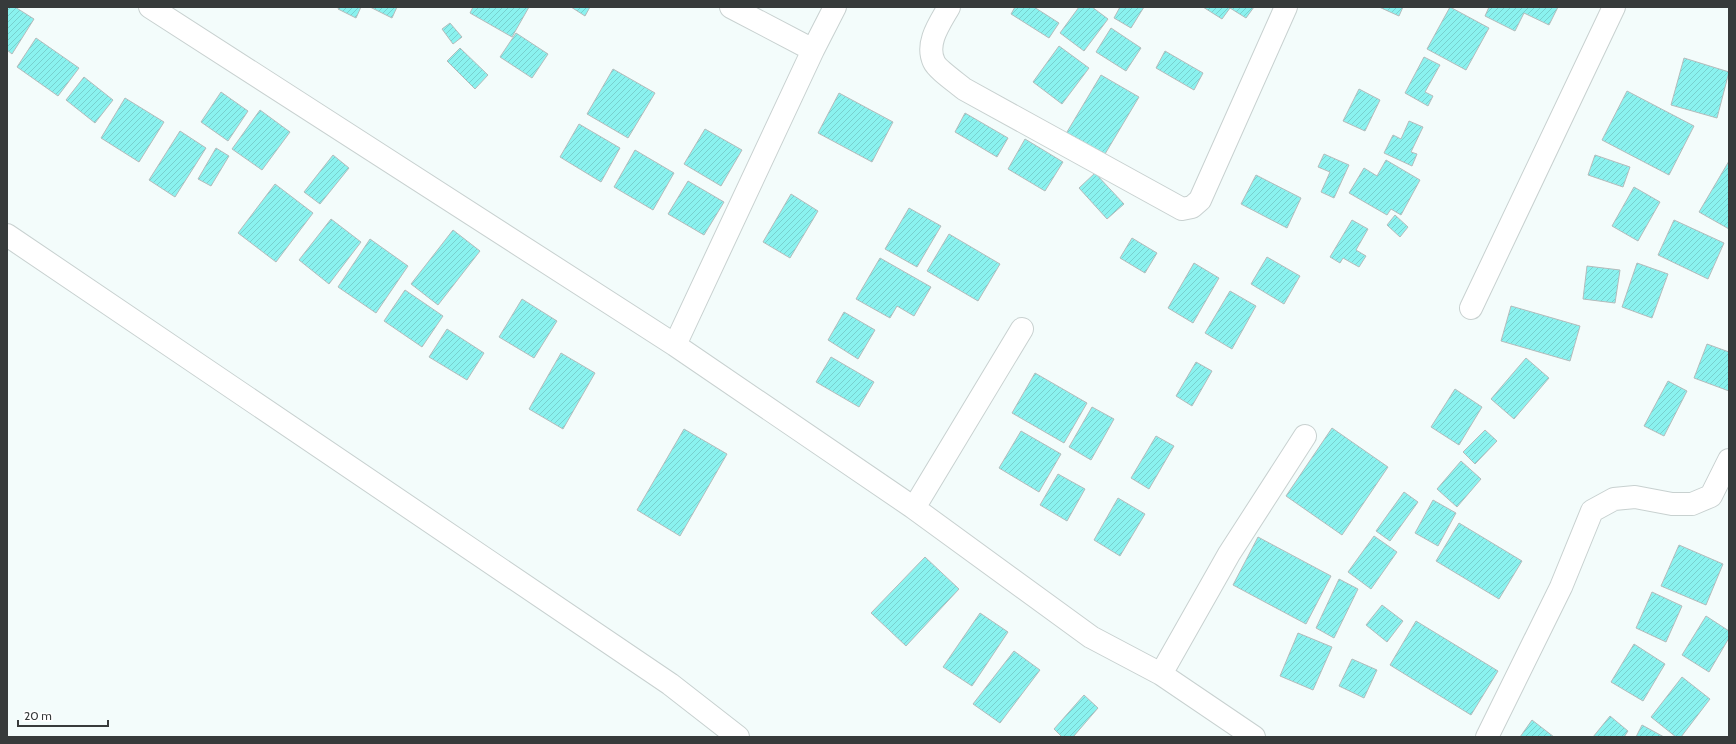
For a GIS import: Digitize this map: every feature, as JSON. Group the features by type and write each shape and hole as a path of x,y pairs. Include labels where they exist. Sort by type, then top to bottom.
{"street":[{"path":"150,7 675,345 914,508 1091,637 1161,674 1254,737"},
{"path":"731,7 813,50"},
{"path":"675,345 813,50 835,7"},
{"path":"949,7 932,40 931,52 934,63 964,89 1182,209 1192,207 1200,200 1286,7"},
{"path":"1471,308 1614,7"},
{"path":"7,235 670,684 738,737"},
{"path":"914,508 1022,329"},
{"path":"1161,674 1229,554 1305,436"},
{"path":"1487,737 1561,587 1592,511 1614,499 1635,497 1672,504 1692,504 1711,496 1729,460"}],"building":[{"path":"7,7 15,7 34,19 12,54 7,50"},
{"path":"339,7 361,7 356,18 338,9"},
{"path":"370,7 397,7 392,18"},
{"path":"473,7 529,7 512,37 470,13"},
{"path":"571,7 590,7 585,16"},
{"path":"1015,7 1034,7 1059,23 1049,38 1011,14"},
{"path":"1079,7 1092,7 1108,19 1084,51 1060,33"},
{"path":"1120,7 1144,7 1131,28 1114,18"},
{"path":"1203,7 1254,7 1246,18 1230,8 1222,19"},
{"path":"1379,7 1403,7 1399,16"},
{"path":"1450,7 1489,28 1466,70 1427,49"},
{"path":"1489,7 1558,7 1549,25 1524,13 1515,31 1485,16"},
{"path":"450,23 462,37 453,44 442,29"},
{"path":"1111,28 1141,48 1126,71 1096,52"},
{"path":"516,33 548,54 532,78 500,57"},
{"path":"36,38 79,68 58,96 17,67"},
{"path":"1059,46 1089,68 1062,104 1033,82"},
{"path":"460,48 488,75 475,89 447,61"},
{"path":"1165,51 1203,73 1194,90 1156,68"},
{"path":"1424,57 1440,65 1425,92 1433,96 1428,106 1405,93"},
{"path":"1684,58 1729,72 1717,118 1671,105"},
{"path":"613,69 655,93 628,138 587,114"},
{"path":"1101,75 1139,97 1102,159 1064,137"},
{"path":"84,77 113,100 95,123 66,100"},
{"path":"1359,89 1380,100 1365,131 1343,121"},
{"path":"1627,91 1694,126 1669,175 1602,140"},
{"path":"221,92 248,111 228,141 201,122"},
{"path":"839,93 893,122 872,162 818,133"},
{"path":"125,98 164,122 139,162 101,138"},
{"path":"260,110 290,132 262,170 232,149"},
{"path":"965,113 1008,138 997,157 955,132"},
{"path":"1409,121 1423,127 1411,152 1417,154 1412,166 1384,153 1393,135 1401,139"},
{"path":"579,124 620,148 601,182 560,157"},
{"path":"705,129 742,150 721,186 684,164"},
{"path":"180,131 206,148 175,197 149,180"},
{"path":"1025,139 1063,162 1045,191 1008,169"},
{"path":"216,148 229,156 211,186 198,179"},
{"path":"635,150 674,173 653,210 614,187"},
{"path":"1324,154 1349,165 1334,198 1321,192 1330,172 1318,167"},
{"path":"333,155 349,168 320,204 304,192"},
{"path":"1595,155 1630,167 1623,187 1588,175"},
{"path":"1386,160 1420,180 1401,215 1391,209 1387,215 1349,193 1364,168 1377,176"},
{"path":"1729,161 1729,229 1699,212"},
{"path":"1095,173 1124,204 1107,219 1079,188"},
{"path":"1256,175 1301,198 1287,228 1241,204"},
{"path":"688,181 724,202 704,235 668,214"},
{"path":"275,184 313,213 276,262 238,233"},
{"path":"1634,187 1660,202 1638,241 1612,226"},
{"path":"791,194 818,211 790,258 763,242"},
{"path":"909,208 941,226 917,267 885,249"},
{"path":"1395,215 1408,227 1400,237 1387,225"},
{"path":"331,219 361,242 329,284 299,260"},
{"path":"1352,220 1368,229 1356,250 1366,256 1359,267 1343,258 1340,263 1330,257"},
{"path":"1674,220 1724,243 1708,279 1658,255"},
{"path":"453,230 480,251 438,305 411,284"},
{"path":"949,234 1000,264 978,301 927,271"},
{"path":"1132,238 1157,253 1145,273 1120,258"},
{"path":"370,239 408,266 376,313 338,287"},
{"path":"1267,257 1300,276 1284,304 1251,284"},
{"path":"880,258 931,287 914,316 897,306 890,318 856,299"},
{"path":"1194,263 1219,278 1193,323 1168,308"},
{"path":"1637,263 1668,274 1652,318 1622,307"},
{"path":"1587,266 1620,270 1615,303 1583,299"},
{"path":"405,290 443,316 422,347 384,321"},
{"path":"1230,291 1256,306 1232,349 1205,333"},
{"path":"522,299 557,321 534,358 499,337"},
{"path":"1511,306 1580,326 1570,361 1501,341"},
{"path":"844,312 875,330 858,359 828,340"},
{"path":"447,329 484,353 467,380 429,357"},
{"path":"1707,344 1729,352 1729,391 1694,378"},
{"path":"561,353 595,373 563,429 529,409"},
{"path":"831,357 874,382 859,407 816,382"},
{"path":"1526,358 1549,378 1514,419 1491,399"},
{"path":"1196,362 1212,371 1192,406 1176,396"},
{"path":"1035,373 1087,403 1064,443 1012,413"},
{"path":"1668,381 1687,391 1664,436 1644,426"},
{"path":"1455,389 1482,407 1459,445 1431,427"},
{"path":"1092,407 1114,419 1091,460 1069,447"},
{"path":"1332,428 1388,467 1342,535 1286,496"},
{"path":"684,429 727,454 680,536 637,510"},
{"path":"1485,430 1497,441 1475,464 1463,452"},
{"path":"1021,431 1061,454 1039,492 999,468"},
{"path":"1156,436 1174,446 1149,489 1131,478"},
{"path":"1461,461 1481,479 1457,507 1437,489"},
{"path":"1058,474 1085,489 1067,521 1040,505"},
{"path":"1404,492 1418,502 1390,541 1376,531"},
{"path":"1118,498 1145,514 1120,556 1094,540"},
{"path":"1433,500 1456,513 1438,546 1415,533"},
{"path":"1459,523 1522,561 1499,599 1436,561"},
{"path":"1374,536 1397,552 1371,589 1348,572"},
{"path":"1258,537 1331,576 1306,624 1233,585"},
{"path":"1679,545 1723,564 1706,605 1661,586"},
{"path":"925,557 959,589 906,646 871,613"},
{"path":"1339,579 1358,589 1334,638 1316,628"},
{"path":"1652,592 1682,606 1666,642 1636,628"},
{"path":"1382,605 1403,621 1387,642 1366,625"},
{"path":"980,613 1008,632 972,686 943,667"},
{"path":"1706,616 1729,631 1729,638 1709,672 1682,655"},
{"path":"1416,621 1498,671 1471,715 1390,665"},
{"path":"1298,633 1332,647 1313,690 1280,676"},
{"path":"1634,644 1665,664 1643,701 1611,682"},
{"path":"1014,651 1040,670 1000,723 973,704"},
{"path":"1352,659 1377,670 1364,698 1339,686"},
{"path":"1682,677 1710,699 1681,737 1676,737 1651,717"},
{"path":"1084,695 1098,708 1073,737 1062,737 1054,729"},
{"path":"1610,716 1628,731 1624,737 1593,737"},
{"path":"1532,720 1554,737 1520,737"},
{"path":"1642,725 1664,737 1636,737"}]}
